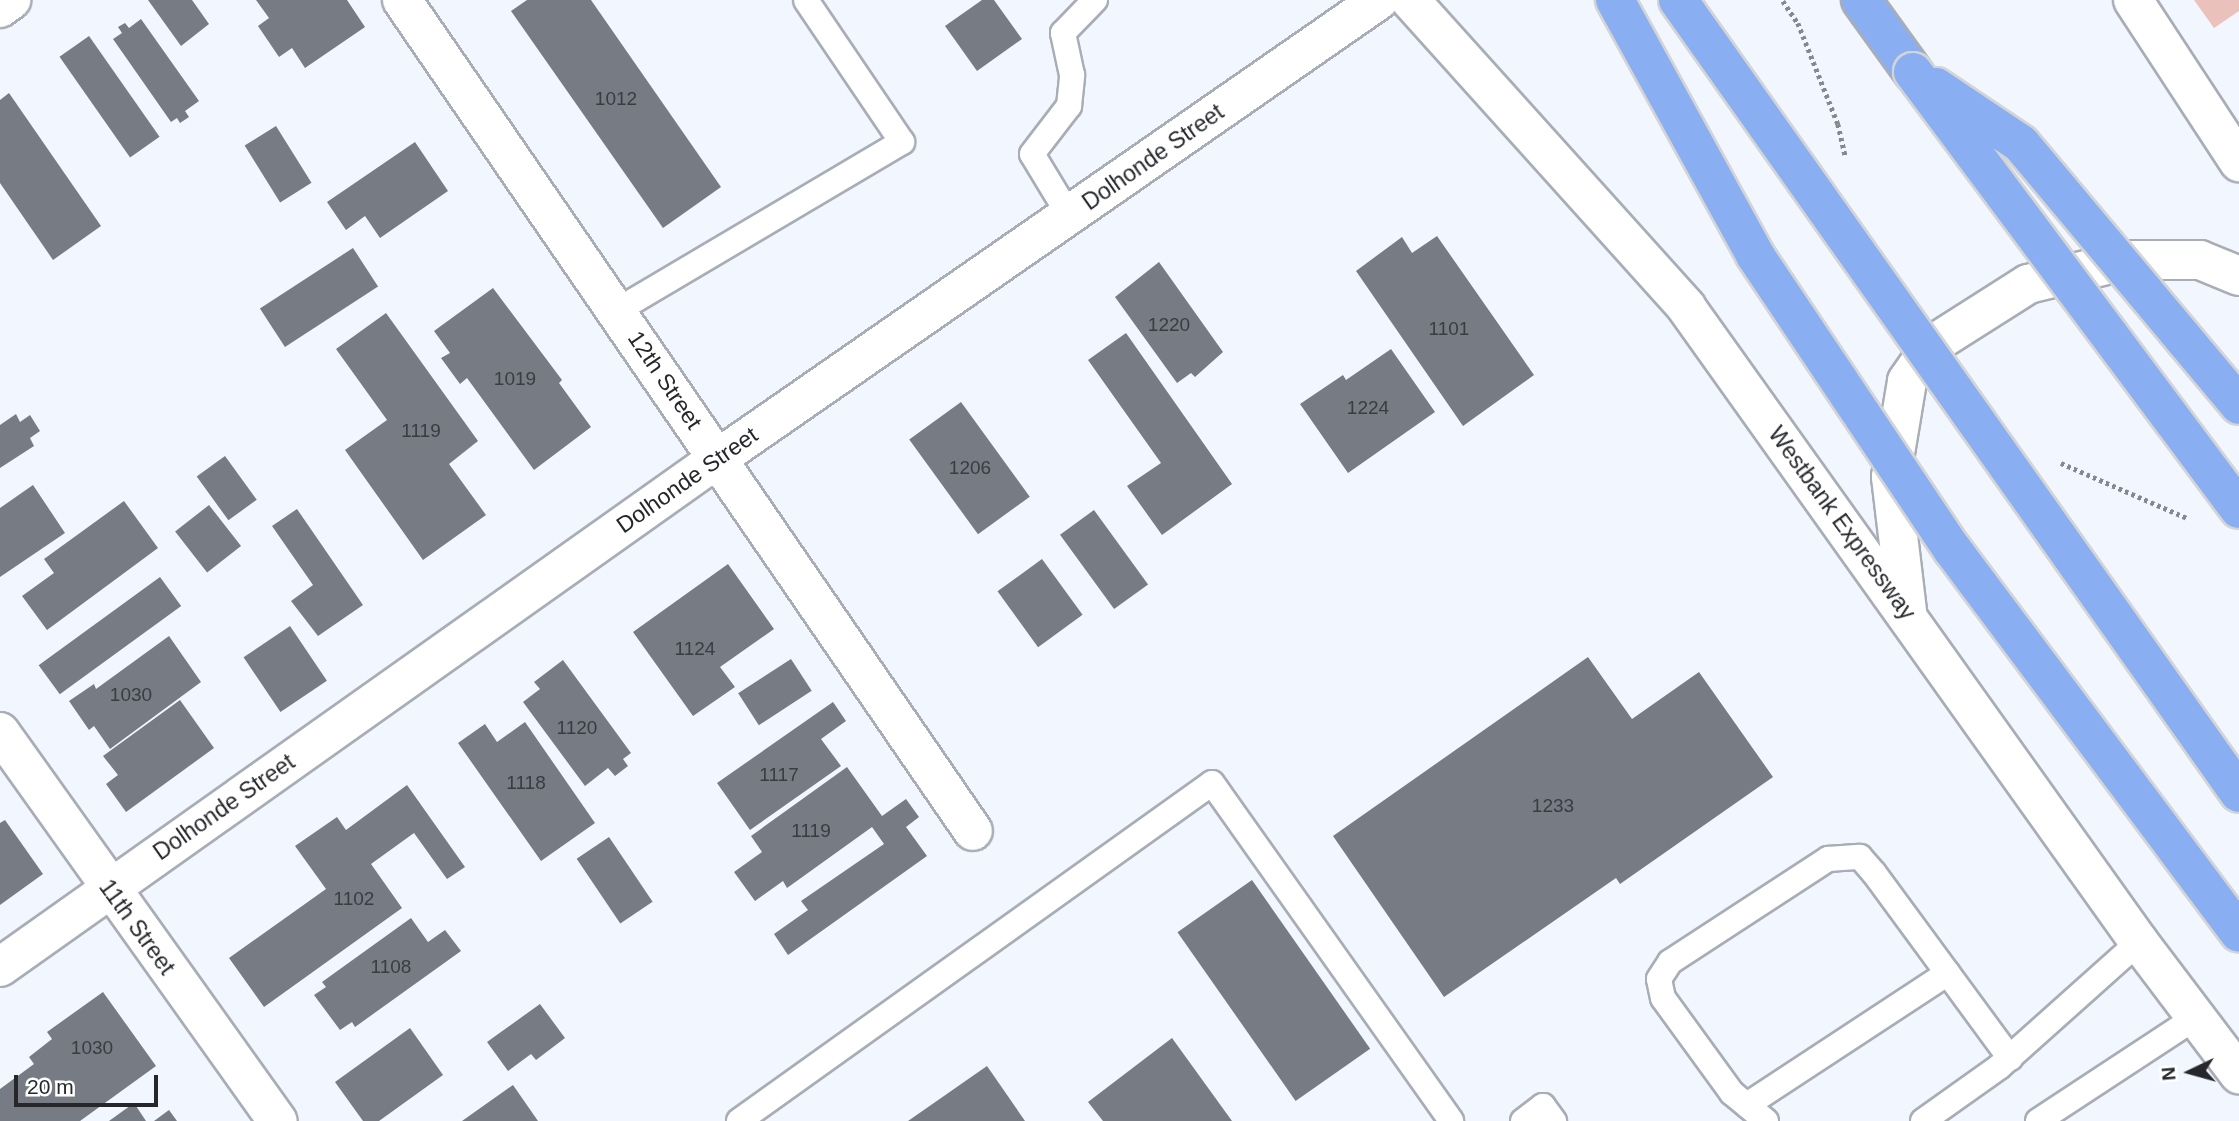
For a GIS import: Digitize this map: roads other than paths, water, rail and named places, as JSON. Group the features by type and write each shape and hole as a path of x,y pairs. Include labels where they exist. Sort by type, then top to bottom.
{"highway":[{"path":"1615,0 1755,255 1929,515 2239,932"},
{"path":"1678,0 2239,793"},
{"path":"1861,0 2239,509"},
{"path":"1913,72 2021,144 2239,405"}],"street":[{"path":"0,8 11,0"},
{"name":"12th Street","path":"402,0 618,310 973,831"},
{"name":"Dolhonde Street","path":"0,967 717,459 1379,0"},
{"name":"Westbank Expressway","path":"1410,0 1686,307 2139,942 2198,1016 2239,1074"},
{"path":"2133,0 2239,162"},
{"path":"1907,614 1891,477 1907,380 1932,345 2028,284 2127,260 2200,260 2239,276"},
{"name":"11th Street","path":"0,732 109,889 277,1121"}],"lane":[{"path":"618,310 902,142 806,0"},
{"path":"1069,215 1032,153 1069,106 1072,75 1063,33 1095,0"},
{"path":"739,1121 1212,783 1451,1121"},
{"path":"1948,973 1756,1113 1732,1093 1663,998 1659,979 1670,962 1828,859 1851,855 1860,857 1874,873 2011,1058"},
{"path":"1923,1121 2011,1058 2139,942"},
{"path":"2050,1118 2198,1016"},
{"path":"1523,1121 1543,1106 1554,1121"}]}
